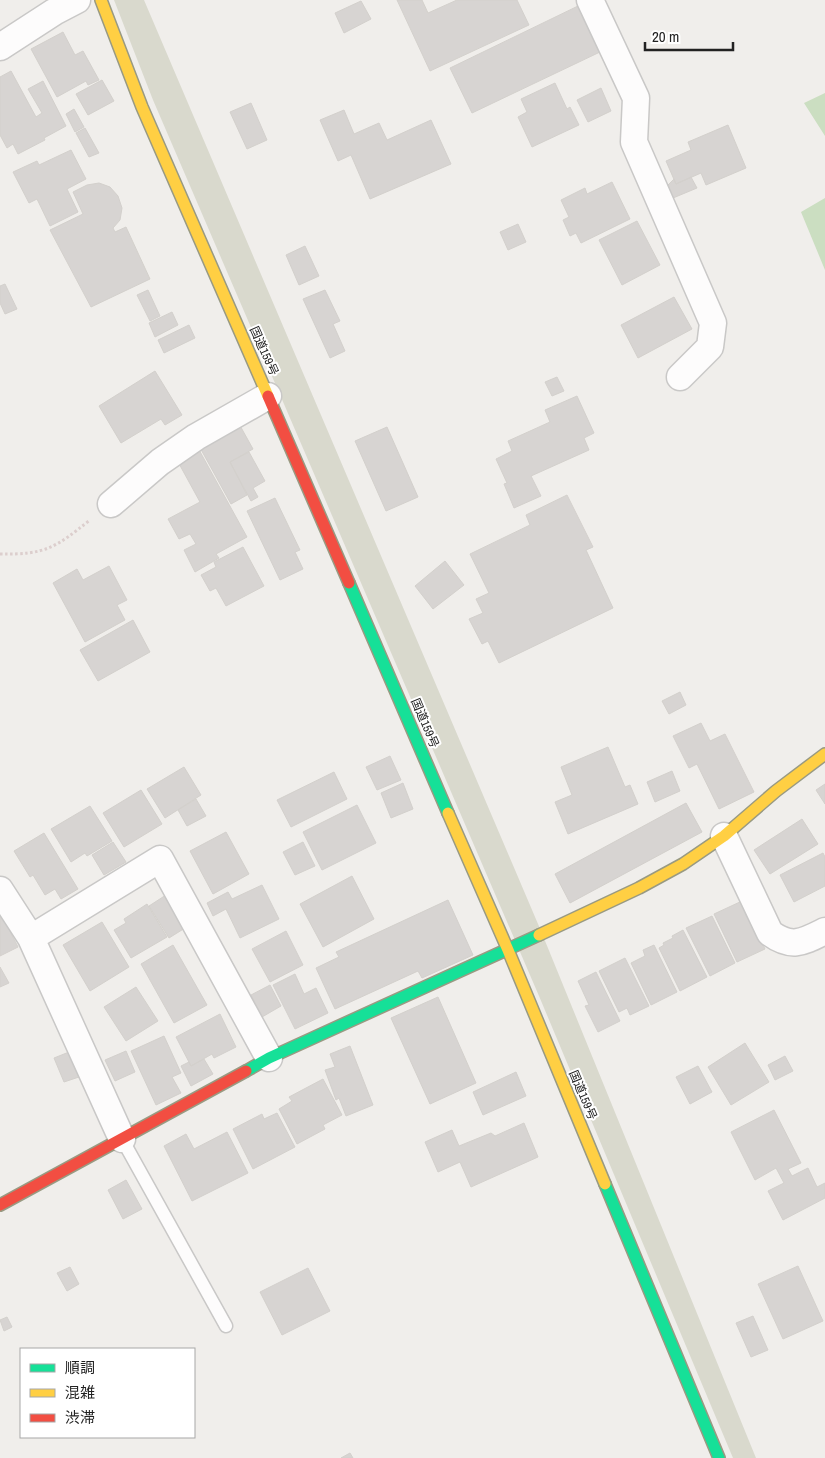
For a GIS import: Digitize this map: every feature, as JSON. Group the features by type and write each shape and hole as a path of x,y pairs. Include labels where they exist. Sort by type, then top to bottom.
{"main road":[{"name":"国道159号","path":"101,0 142,107 508,950 719,1458"},
{"path":"0,1204 269,1058 508,950 639,888 683,864 724,836 776,791 825,754"}],"street":[{"path":"0,47 54,12 77,0"},
{"path":"590,0 636,98 634,142 713,323 710,347 680,377"},
{"path":"110,504 160,462 196,437 268,396"},
{"path":"724,836 770,933 781,941 794,943 806,940 825,931"},
{"path":"31,938 160,859 269,1058"},
{"path":"0,890 31,938 122,1139"}],"lane":[{"path":"122,1139 226,1326"}],"path":[{"path":"0,554 41,552 56,546 110,504"}],"shaded area":[{"path":"114,0 144,0 541,931 756,1458 733,1458 539,996 153,100"}],"green space":[{"path":"825,93 825,136 804,103"},
{"path":"825,198 825,270 801,212"}],"building":[{"path":"397,0 422,0 428,13 457,0 517,0 529,25 430,71"},
{"path":"361,1 371,19 344,33 335,13"},
{"path":"578,6 600,52 472,113 450,68"},
{"path":"63,32 75,55 83,51 99,80 88,85 86,81 57,97 31,49"},
{"path":"11,71 36,117 42,113 28,89 43,81 66,126 44,138 45,140 18,154 13,144 7,148 0,135 0,77"},
{"path":"102,80 114,101 88,115 76,94"},
{"path":"555,83 567,109 570,107 579,125 532,147 518,117 527,112 521,99"},
{"path":"601,88 611,111 588,122 577,100"},
{"path":"251,103 267,140 247,149 230,112"},
{"path":"74,109 84,127 75,132 66,114"},
{"path":"344,110 354,134 379,123 387,140 431,120 451,164 370,199 351,155 338,161 320,120"},
{"path":"728,125 746,168 706,185 701,173 676,184 666,161 691,150 688,142"},
{"path":"85,128 99,153 89,157 76,133"},
{"path":"71,150 86,179 67,189 78,212 50,226 37,199 29,203 13,172 37,161 39,165"},
{"path":"691,177 697,188 673,198 668,185 674,179 676,184"},
{"path":"612,182 630,219 581,243 576,233 570,236 563,220 569,217 561,200 585,188 587,194"},
{"path":"99,183 110,187 118,196 122,208 120,220 113,228 115,232 126,227 150,279 91,307 50,230 83,214 73,192 87,185"},
{"path":"637,221 660,265 622,285 599,240"},
{"path":"518,224 526,242 508,250 500,232"},
{"path":"305,246 319,276 299,285 286,255"},
{"path":"5,284 17,309 5,314 0,303 0,286"},
{"path":"148,290 160,316 150,321 137,295"},
{"path":"325,290 340,321 333,324 345,351 330,358 303,299"},
{"path":"674,297 692,329 638,358 621,325"},
{"path":"172,312 178,325 155,337 149,323"},
{"path":"189,325 195,338 164,353 158,340"},
{"path":"155,371 182,415 165,425 161,419 121,443 99,406"},
{"path":"557,377 564,391 552,396 545,382"},
{"path":"577,396 594,433 584,438 589,450 531,476 541,496 514,508 504,484 507,483 496,459 512,451 508,441 550,422 545,410"},
{"path":"238,422 253,449 230,462 247,495 231,504 198,444"},
{"path":"387,427 418,497 386,511 355,441"},
{"path":"198,448 247,537 216,554 219,558 195,572 184,550 196,544 190,534 179,539 168,519 200,502 177,460"},
{"path":"249,452 265,481 253,488 258,497 251,501 230,462"},
{"path":"567,495 593,547 586,550 613,608 499,663 488,641 482,644 469,619 483,613 476,599 489,593 470,554 530,525 526,515"},
{"path":"275,498 300,550 295,552 303,569 280,580 247,511"},
{"path":"243,547 264,586 226,606 216,588 210,591 201,575 216,567 214,562"},
{"path":"445,561 464,585 433,609 415,586"},
{"path":"109,566 127,600 117,605 125,620 85,642 53,583 77,569 83,580"},
{"path":"133,620 150,652 98,681 80,650"},
{"path":"680,692 686,705 669,714 662,701"},
{"path":"701,723 710,741 725,734 754,792 719,809 697,764 689,768 673,736"},
{"path":"608,747 625,787 630,785 638,804 568,834 555,802 572,795 561,767"},
{"path":"390,756 401,780 377,790 366,767"},
{"path":"184,767 201,795 165,818 147,789"},
{"path":"672,771 680,791 655,802 647,782"},
{"path":"334,772 347,799 291,827 277,800"},
{"path":"403,783 413,809 391,818 381,793"},
{"path":"825,784 825,804 816,790"},
{"path":"141,790 162,824 124,847 103,813"},
{"path":"196,799 206,816 187,826 178,810"},
{"path":"686,803 702,832 570,903 555,874"},
{"path":"357,805 376,843 322,870 303,832"},
{"path":"90,806 112,841 87,856 85,853 71,862 51,829"},
{"path":"802,819 818,844 770,874 754,850"},
{"path":"226,832 249,874 213,894 190,851"},
{"path":"44,833 78,889 61,899 55,889 45,895 33,875 30,877 14,851"},
{"path":"113,842 126,862 104,875 92,855"},
{"path":"303,842 315,866 295,875 283,852"},
{"path":"823,853 825,857 825,886 794,902 780,875"},
{"path":"352,876 374,919 323,947 300,904"},
{"path":"262,885 279,919 240,938 226,909 213,916 207,903 228,892 232,899"},
{"path":"166,895 185,928 169,938 149,906"},
{"path":"448,900 473,955 422,978 418,971 335,1009 316,968 339,957 336,952"},
{"path":"742,901 765,949 737,962 714,914"},
{"path":"147,904 167,937 131,958 114,930 126,923 124,919"},
{"path":"0,912 18,947 0,956"},
{"path":"712,916 735,963 710,976 686,928"},
{"path":"102,922 129,967 90,991 63,945"},
{"path":"683,930 707,977 680,991 659,948 664,945 663,943 673,938 672,936"},
{"path":"286,931 303,965 270,982 252,949"},
{"path":"173,945 207,1005 174,1023 141,964"},
{"path":"654,945 677,992 651,1005 631,963 645,956 643,950"},
{"path":"625,958 649,1006 630,1015 627,1008 619,1012 599,971"},
{"path":"0,967 9,983 0,987"},
{"path":"596,972 620,1021 598,1032 585,1006 589,1005 578,981"},
{"path":"295,974 304,994 316,988 328,1013 295,1029 273,985"},
{"path":"270,985 281,1006 262,1017 251,995"},
{"path":"136,987 158,1021 126,1041 104,1007"},
{"path":"438,997 476,1083 430,1104 391,1018"},
{"path":"220,1014 236,1047 214,1058 212,1054 191,1066 176,1037"},
{"path":"164,1036 181,1073 172,1077 181,1093 156,1105 131,1051"},
{"path":"745,1043 769,1082 731,1105 708,1067"},
{"path":"350,1046 373,1105 346,1116 339,1098 336,1100 325,1070 335,1067 330,1054"},
{"path":"126,1051 135,1072 115,1081 105,1060"},
{"path":"69,1052 79,1077 64,1082 54,1058"},
{"path":"785,1056 793,1071 775,1080 768,1065"},
{"path":"204,1059 213,1074 191,1086 181,1066 189,1062 191,1066"},
{"path":"698,1066 712,1092 690,1104 676,1077"},
{"path":"516,1072 526,1096 483,1115 473,1092"},
{"path":"323,1079 342,1115 323,1125 325,1129 297,1144 279,1109 292,1101 289,1097"},
{"path":"774,1110 801,1163 788,1169 792,1176 808,1168 817,1187 825,1183 825,1198 783,1220 768,1191 784,1183 776,1168 755,1180 731,1132"},
{"path":"277,1113 295,1147 253,1169 233,1129 262,1114 264,1119"},
{"path":"524,1123 538,1157 471,1187 460,1162 438,1172 425,1142 452,1130 459,1146 491,1133 495,1136"},
{"path":"227,1132 248,1173 192,1201 164,1146 186,1134 194,1149"},
{"path":"126,1180 142,1209 123,1219 108,1190"},
{"path":"798,1266 823,1321 783,1339 758,1284"},
{"path":"70,1267 79,1284 67,1291 57,1273"},
{"path":"308,1268 330,1311 282,1335 260,1292"},
{"path":"753,1316 768,1350 751,1357 736,1323"},
{"path":"7,1317 12,1327 4,1331 0,1320"},
{"path":"350,1453 353,1458 341,1458"}],"traffic: fast":[{"path":"349,583 448,813"},
{"path":"246,1071 269,1058 539,935"},
{"path":"605,1184 719,1458"}],"traffic: slow":[{"path":"101,0 142,107 268,396"},
{"path":"539,935 639,888 683,864 724,836 776,791 825,754"},
{"path":"448,813 508,950 605,1184"}],"traffic: jam":[{"path":"268,396 349,583"},
{"path":"0,1205 246,1071"}]}
